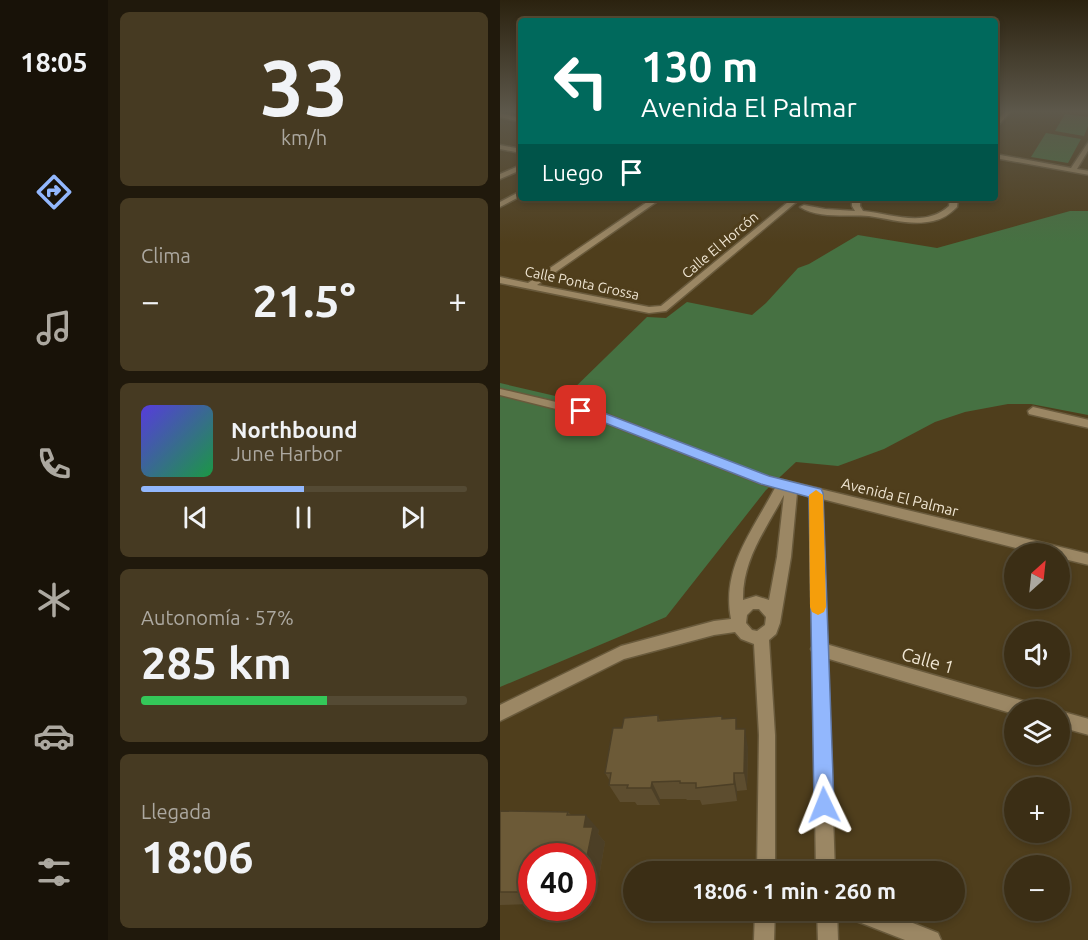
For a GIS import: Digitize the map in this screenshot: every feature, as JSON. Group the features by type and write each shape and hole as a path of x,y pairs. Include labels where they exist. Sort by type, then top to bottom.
{"street":[{"path":"1073,170 1081,155"},
{"path":"998,157 1088,173"},
{"path":"500,177 518,168"},
{"path":"500,205 518,195"},
{"path":"529,285 654,201"},
{"name":"Calle El Horcón","path":"659,310 669,307 793,201"},
{"path":"856,201 860,213"},
{"path":"804,207 835,213 860,213 916,220 929,219 950,211 953,201"},
{"name":"Calle Ponta Grossa","path":"500,280 649,310 659,310"},
{"name":"Avenida El Palmar","path":"500,392 599,416 766,481 1088,560"},
{"path":"1033,411 1088,424"},
{"path":"787,486 784,557 774,625 767,634 746,635 738,621 736,587 740,565 750,542 787,486"},
{"path":"816,493 826,861"},
{"path":"738,621 740,612 751,605 764,605 774,614"},
{"path":"500,713 621,653 738,621"},
{"path":"761,636 767,735 766,861"},
{"name":"Calle 1","path":"819,648 1004,703"},
{"path":"1070,722 1088,727"},
{"path":"764,940 765,921"},
{"path":"827,921 828,940"},
{"path":"882,921 931,940"}],"green space":[{"path":"1032,155 1072,155 1068,163 1031,157"},
{"path":"1070,211 1088,211 1088,415 1031,404 1008,404 965,412 935,422 884,449 838,466 796,462 766,490 666,617 500,687 500,383 564,398 647,317 666,318 687,302 752,315 798,268 858,235 937,248"}],"building":[{"path":"658,715 658,721 722,716 722,719 736,718 736,729 745,729 744,773 734,773 734,784 696,788 696,783 680,783 680,781 652,782 651,788 609,785 611,773 605,773 613,728 622,728 624,718"},
{"path":"500,811 568,812 567,815 586,815 584,827 593,827 590,843 518,843 518,892 500,892"}],"slow traffic":[{"path":"816,495 818,607"}],"route":[{"path":"581,411 766,481 816,493 824,805"}]}
